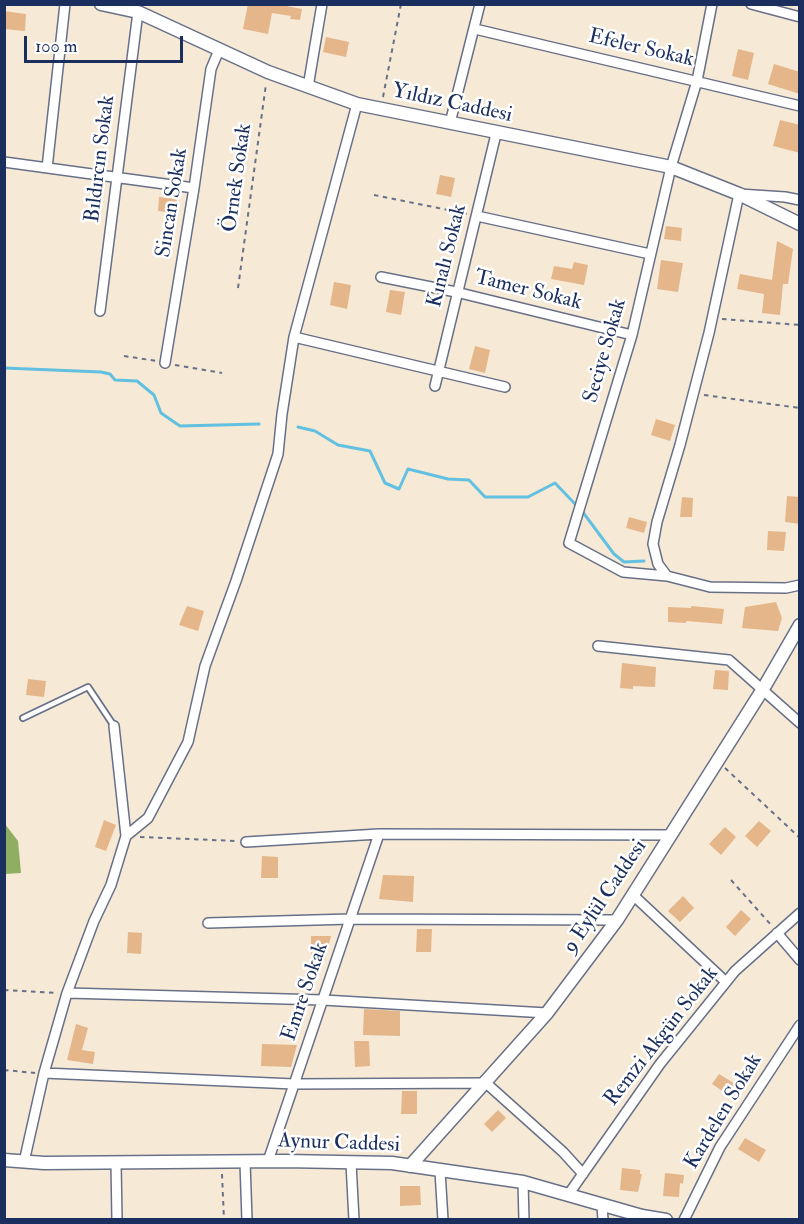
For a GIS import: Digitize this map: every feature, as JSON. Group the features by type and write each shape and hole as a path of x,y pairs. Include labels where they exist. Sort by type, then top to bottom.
{"street":[{"path":"47,168 65,4"},
{"name":"Yıldız Caddesi","path":"101,4 138,12 268,72 357,105 671,167 739,194 800,224"},
{"path":"308,87 322,4"},
{"path":"450,123 480,4"},
{"name":"Seciye Sokak","path":"667,576 623,572 569,543 632,335 671,167 697,81 712,4"},
{"path":"752,4 800,17"},
{"name":"Bıldırcın Sokak","path":"100,311 138,12"},
{"name":"Efeler Sokak","path":"475,29 800,106"},
{"name":"Sincan Sokak","path":"165,363 195,188 211,69 219,50"},
{"path":"126,836 148,818 188,742 205,666 278,454 294,336 357,105"},
{"name":"Kınalı Sokak","path":"435,386 496,134"},
{"path":"4,162 117,178 150,180 195,188"},
{"path":"800,201 785,197 739,194 681,445 657,522 653,544 658,564 667,576 710,587 786,588 800,585"},
{"path":"477,216 650,254"},
{"name":"Tamer Sokak","path":"381,277 456,292 632,335"},
{"path":"294,336 505,387"},
{"name":"9 Eylül Caddesi","path":"410,1166 547,1013 617,920 763,689 800,625"},
{"path":"598,646 729,660 800,723"},
{"path":"24,1162 44,1073 67,993 94,921 111,885 126,836 114,726"},
{"path":"246,842 379,834 671,835"},
{"name":"Emre Sokak","path":"268,1161 379,834"},
{"path":"633,895 726,982"},
{"name":"Remzi Akgün Sokak","path":"568,1195 660,1064 735,971 800,913"},
{"path":"208,923 350,919 617,920"},
{"path":"777,933 800,960"},
{"path":"67,993 323,1000 547,1013"},
{"name":"Kardelen Sokak","path":"684,1220 720,1147 800,1025"},
{"path":"44,1073 294,1084 486,1083 563,1152 583,1174"},
{"name":"Aynur Caddesi","path":"4,1160 116,1163 268,1161 392,1163 523,1182 642,1216 666,1220"},
{"path":"245,1162 247,1220"},
{"path":"116,1163 117,1220"},
{"path":"351,1163 354,1220"},
{"path":"440,1171 443,1220"},
{"path":"523,1182 524,1220"},
{"path":"602,1205 603,1220"}],"lane":[{"path":"23,718 87,687 114,726"}],"path":[{"path":"381,109 401,4"},
{"name":"Örnek Sokak","path":"238,288 268,72"},
{"path":"374,195 477,216"},
{"path":"711,318 800,325"},
{"path":"695,394 800,408"},
{"path":"718,761 800,838"},
{"path":"126,836 246,842"},
{"path":"731,880 777,933"},
{"path":"4,990 67,993"},
{"path":"4,1070 44,1073"},
{"path":"222,1162 224,1220"}],"green space":[{"path":"5,824 18,841 21,873 5,874"}],"building":[{"path":"248,4 276,4 302,9 300,20 272,13 268,34 243,29"},
{"path":"4,11 26,14 25,31 4,29"},
{"path":"326,37 349,42 346,57 323,52"},
{"path":"738,49 754,53 748,80 732,76"},
{"path":"774,64 800,72 800,94 768,84"},
{"path":"780,120 800,125 800,153 773,146"},
{"path":"440,175 455,178 451,197 436,194"},
{"path":"159,197 177,199 175,213 158,211"},
{"path":"666,226 682,228 681,241 664,239"},
{"path":"777,241 793,249 788,284 783,284 780,315 762,313 764,294 737,289 740,274 772,280"},
{"path":"661,260 683,263 678,292 657,289"},
{"path":"574,262 588,265 584,285 551,279 554,266 572,269"},
{"path":"334,282 351,285 347,309 330,305"},
{"path":"390,290 405,292 401,315 386,312"},
{"path":"475,346 490,350 485,373 469,369"},
{"path":"656,419 675,425 670,441 651,435"},
{"path":"787,496 800,497 800,524 785,522"},
{"path":"682,497 693,498 692,517 680,517"},
{"path":"629,517 647,522 644,533 626,528"},
{"path":"768,531 786,532 784,551 767,550"},
{"path":"776,602 782,618 778,631 742,628 745,607"},
{"path":"187,606 204,611 198,631 179,625"},
{"path":"691,606 724,609 722,624 668,622 668,607 691,608"},
{"path":"622,663 656,667 655,687 620,688"},
{"path":"715,670 729,671 728,690 713,689"},
{"path":"28,679 46,681 44,697 26,695"},
{"path":"104,820 116,825 106,851 95,847"},
{"path":"759,821 771,831 757,847 745,836"},
{"path":"725,827 736,837 721,855 709,844"},
{"path":"262,856 278,857 278,878 261,878"},
{"path":"383,875 414,876 413,902 379,899"},
{"path":"683,896 694,908 680,922 668,911"},
{"path":"741,910 751,919 735,936 726,927"},
{"path":"417,929 432,929 431,952 416,952"},
{"path":"128,932 142,933 141,954 127,953"},
{"path":"311,936 331,936 325,960 311,958"},
{"path":"364,1009 400,1011 400,1036 363,1035"},
{"path":"76,1024 88,1028 82,1050 95,1052 93,1064 67,1060"},
{"path":"354,1041 369,1041 370,1066 355,1067"},
{"path":"262,1044 297,1045 291,1067 261,1066"},
{"path":"719,1074 740,1087 733,1098 712,1084"},
{"path":"402,1091 417,1091 417,1114 401,1114"},
{"path":"498,1110 506,1118 492,1132 484,1124"},
{"path":"745,1138 766,1150 759,1162 738,1149"},
{"path":"622,1168 640,1170 642,1174 638,1192 620,1190"},
{"path":"665,1173 684,1175 683,1184 680,1183 679,1197 663,1196"},
{"path":"400,1186 420,1186 421,1205 400,1206"}],"waterway":[{"path":"4,368 101,372 110,374 115,380 137,381 154,395 161,413 180,426 259,424"},
{"path":"298,427 315,431 338,445 370,451 385,483 399,489 408,469 448,479 469,480 485,497 528,497 555,483 577,506"},
{"path":"582,511 614,554 624,562 644,561"}]}
